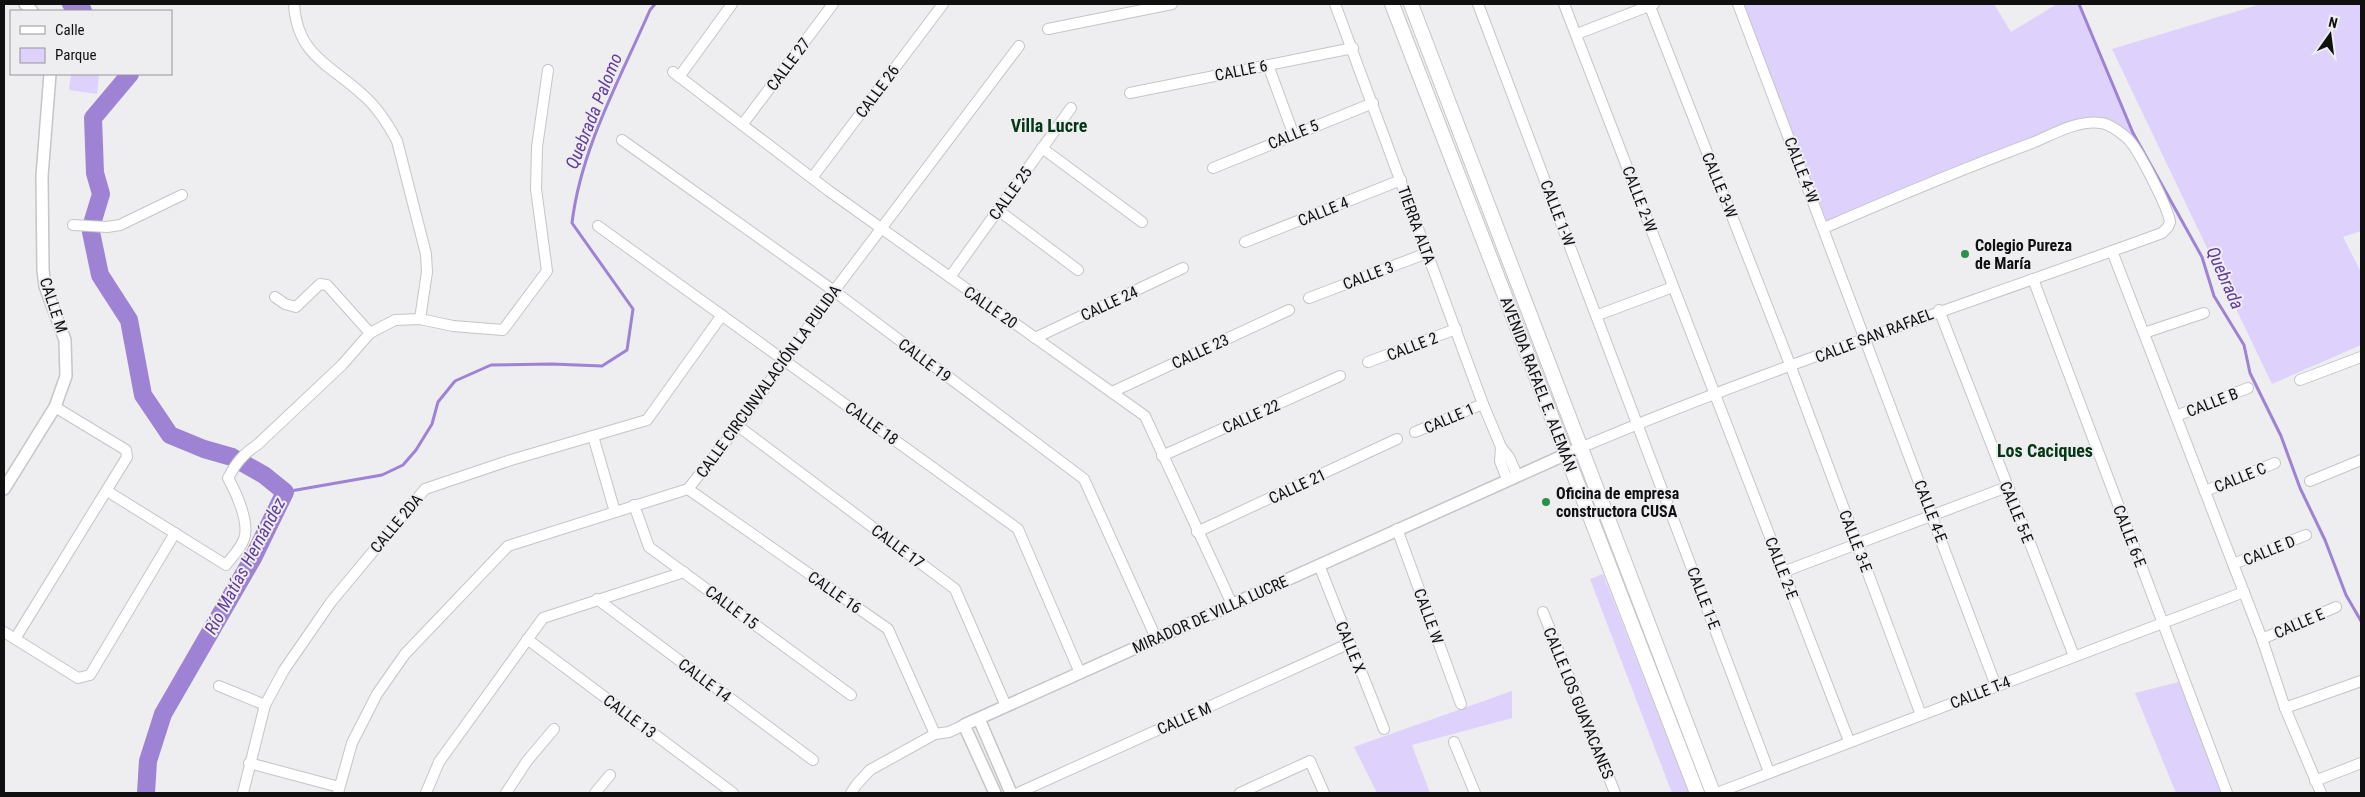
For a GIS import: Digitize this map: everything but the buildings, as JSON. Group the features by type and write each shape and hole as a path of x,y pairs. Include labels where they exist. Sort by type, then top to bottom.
{"main road":[{"name":"AVENIDA RAFAEL E. ALEMÁN","path":"1392,4 1697,793"},
{"name":"AVENIDA RAFAEL E. ALEMÁN","path":"1411,4 1580,448 1715,793"}],"street":[{"path":"294,4 297,20 311,52 363,94 390,127 397,141 426,254 427,272 420,319"},
{"name":"CALLE 20","path":"732,4 676,74 812,178 1144,416 1232,604"},
{"name":"CALLE 27","path":"742,125 833,4"},
{"name":"CALLE 26","path":"812,178 943,4"},
{"path":"1048,29 1172,4"},
{"name":"TIERRA ALTA","path":"1334,4 1353,48 1484,404 1501,447 1509,457 1512,477"},
{"name":"CALLE 1-W","path":"1478,4 1638,423"},
{"name":"CALLE 2-W","path":"1564,4 1715,395"},
{"path":"1577,34 1651,4"},
{"name":"CALLE 3-W","path":"1651,4 1791,367"},
{"name":"CALLE 4-W","path":"1738,4 1864,338"},
{"name":"CALLE CIRCUNVALACIÓN LA PULIDA","path":"338,790 352,743 377,694 405,654 508,546 688,488 738,426 834,291 1019,46"},
{"name":"CALLE 6","path":"1130,93 1353,48"},
{"path":"1268,65 1293,134"},
{"path":"107,491 226,565 245,538 245,527 239,499 228,478 232,470 246,452 257,445 342,365 370,333 395,320 420,319 453,326 503,330 547,271 536,189 537,147 548,70"},
{"name":"CALLE M","path":"4,489 55,408 62,392 67,356 65,340 45,286 42,270 42,176 50,75"},
{"name":"CALLE 5","path":"1213,168 1373,103"},
{"name":"CALLE 25","path":"950,277 1071,108"},
{"name":"CALLE SAN RAFAEL","path":"1580,448 1638,423 1939,310 2112,252 2162,233 2168,227 2169,218 2133,146 2127,138 2107,124 2094,122 2073,127 2005,153 1824,228"},
{"name":"CALLE 19","path":"622,140 834,291 1084,479 1156,638"},
{"path":"1042,148 1142,222"},
{"name":"CALLE 4","path":"1245,242 1401,180"},
{"path":"73,225 107,227 120,225 182,195"},
{"path":"998,210 1078,270"},
{"name":"CALLE 18","path":"598,226 1018,530 1080,673"},
{"name":"CALLE 3","path":"1309,298 1427,252"},
{"path":"2112,252 2262,639 2285,708 2321,793"},
{"name":"CALLE 24","path":"1035,338 1183,268"},
{"name":"CALLE 6-E","path":"2033,278 2227,793"},
{"path":"275,298 285,304 296,307 320,284 327,285 370,333"},
{"path":"1598,315 1673,287"},
{"name":"CALLE 23","path":"1112,392 1289,310"},
{"name":"CALLE 5-E","path":"1939,310 2074,656"},
{"path":"2144,333 2204,314"},
{"name":"CALLE 2DA","path":"243,793 249,763 266,705 284,670 330,602 425,489 647,420 722,315"},
{"name":"CALLE 2","path":"1368,362 1456,329"},
{"name":"CALLE 4-E","path":"1864,338 1933,515 1996,686"},
{"path":"2300,380 2361,357"},
{"name":"CALLE 3-E","path":"1791,367 1921,715"},
{"name":"CALLE 22","path":"1162,456 1340,376"},
{"name":"CALLE B","path":"2176,416 2248,388"},
{"name":"CALLE 2-E","path":"1715,395 1849,741"},
{"name":"CALLE 1","path":"1415,432 1484,404"},
{"path":"15,638 127,457 126,450 55,408"},
{"name":"CALLE 1-E","path":"1638,423 1769,772"},
{"name":"CALLE 17","path":"738,426 955,589 1006,706"},
{"path":"593,436 615,512"},
{"name":"CALLE 21","path":"1198,532 1397,439"},
{"name":"MIRADOR DE VILLA LUCRE","path":"851,793 870,770 935,734 950,732 1512,477 1580,448"},
{"path":"2310,481 2361,460"},
{"name":"CALLE C","path":"2205,491 2275,464"},
{"path":"1783,572 2007,487"},
{"name":"CALLE 16","path":"688,488 888,629 935,734"},
{"name":"CALLE 15","path":"634,506 649,547 850,695"},
{"name":"CALLE W","path":"1397,529 1461,704"},
{"path":"4,632 78,678 90,674 175,533"},
{"name":"CALLE D","path":"2233,564 2306,535"},
{"name":"CALLE X","path":"1319,565 1384,729"},
{"path":"426,793 439,762 543,618 684,572"},
{"name":"CALLE T-4","path":"1715,793 2244,592"},
{"name":"CALLE 14","path":"597,599 813,760"},
{"name":"CALLE E","path":"2262,639 2336,608"},
{"name":"CALLE LOS GUAYACANES","path":"1543,612 1615,793"},
{"name":"CALLE 13","path":"527,639 733,793"},
{"name":"CALLE M","path":"1018,793 1350,643"},
{"path":"2285,708 2361,680"},
{"path":"219,686 266,705"},
{"path":"979,719 1011,793"},
{"path":"964,725 995,793"},
{"path":"506,793 526,761 554,728"},
{"path":"1454,742 1475,793"},
{"path":"1240,793 1310,761 1324,793"},
{"path":"2316,781 2361,762"},
{"path":"249,763 338,790"},
{"path":"595,793 610,775"}],"green space":[{"path":"1744,4 1994,4 2011,32 2057,4 2079,4 2133,133 2127,138 2094,122 1824,228 1739,7"},
{"path":"2261,4 2361,4 2361,231 2343,237 2361,272 2361,345 2272,384 2112,49"},
{"path":"71,75 99,75 97,94 69,90"},
{"path":"1603,574 1689,793 1672,793 1590,579"},
{"path":"2179,682 2223,793 2176,793 2135,693"},
{"path":"1512,691 1512,718 1412,745 1430,793 1377,793 1354,747"}],"waterway":[{"name":"Río Matías Hernández","path":"71,4 81,10"},
{"name":"Quebrada Palomo","path":"285,492 382,475 403,465 416,450 432,424 438,402 455,381 491,365 552,364 602,366 627,350 633,309 572,223 584,168 603,114 650,10 655,4"},
{"name":"Quebrada","path":"2079,4 2133,133 2202,257 2214,296 2244,345 2250,373 2281,436 2300,488 2325,540 2346,595 2361,621"},
{"name":"Río Matías Hernández","path":"129,75 93,118 95,173 101,194 91,232 100,275 129,320 143,395 170,435 204,449 232,457 264,475 285,492 253,558 163,714 148,761 146,793"}],"place":[{"name":"Colegio Pureza de María","path":"1965,254"},
{"name":"Oficina de empresa constructora CUSA","path":"1546,502"}],"district":[{"name":"Villa Lucre","path":"1049,126"},
{"name":"Los Caciques","path":"2045,451"}]}
